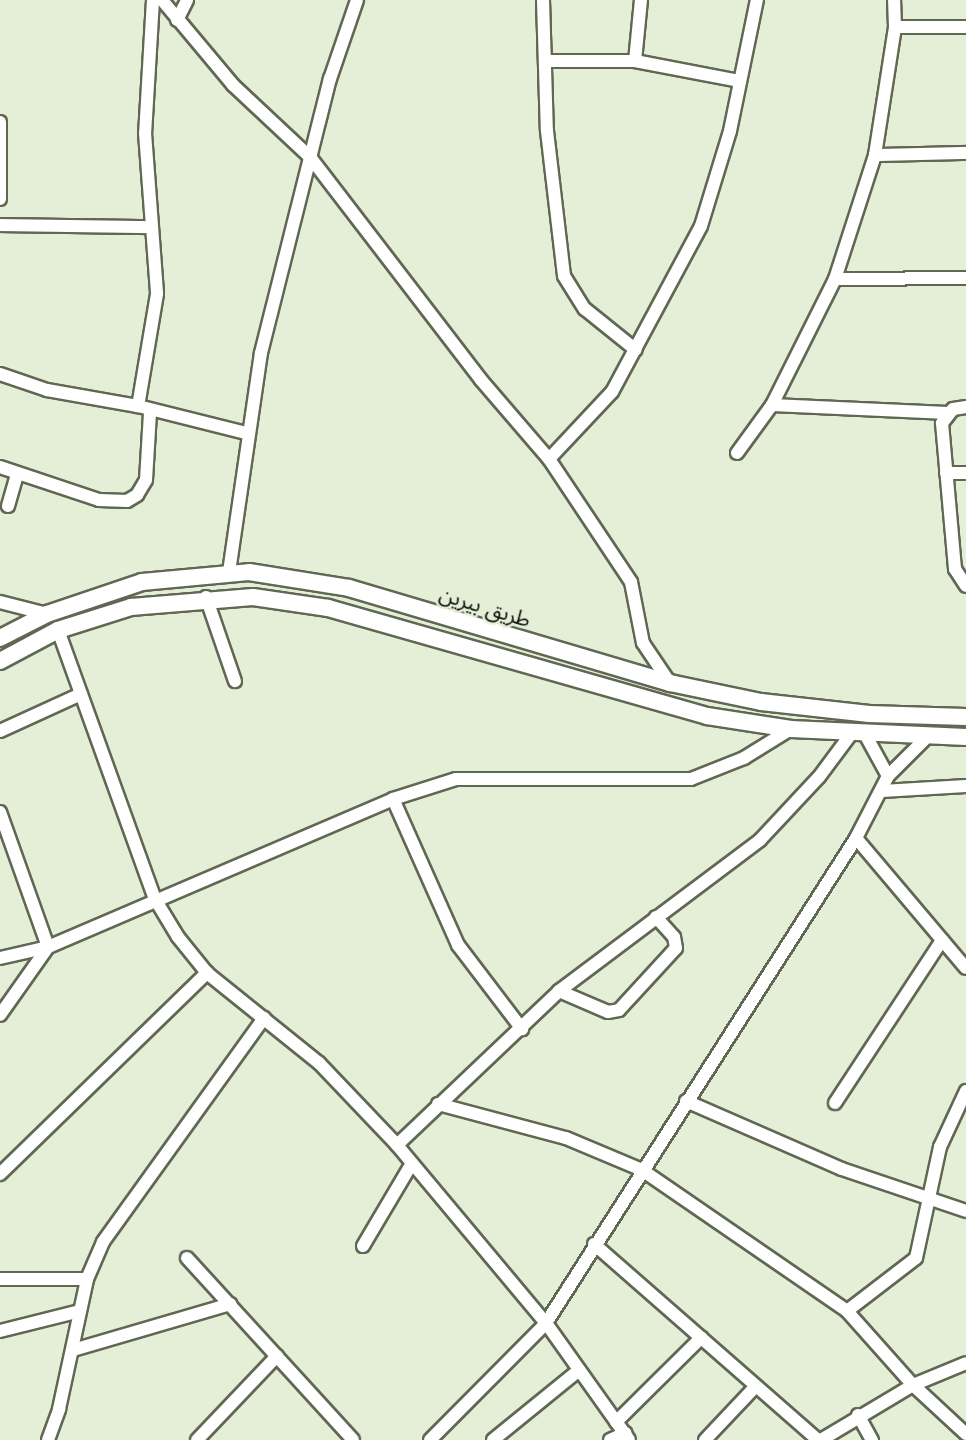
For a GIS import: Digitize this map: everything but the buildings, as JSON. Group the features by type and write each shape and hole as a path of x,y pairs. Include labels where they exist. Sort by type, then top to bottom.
{"main road":[{"name":"طريق بيرين","path":"0,638 47,614 142,582 249,572 349,589 670,683 816,710 966,717"},
{"name":"طريق بيرين","path":"0,660 58,630 131,607 206,597 253,597 328,608 666,707 791,729 966,737"}],"street":[{"path":"0,467 99,500 127,500 137,495 146,480 144,409 157,294 145,133 153,0"},
{"path":"162,0 233,85 310,157 481,380 549,459 631,582 643,643 670,683"},
{"path":"177,20 187,0"},
{"path":"229,572 235,547 246,433 261,353 310,157 357,0"},
{"path":"543,0 547,131 564,276 585,309 636,350"},
{"path":"635,61 641,0"},
{"path":"549,459 612,392 701,226 740,81 757,0"},
{"path":"737,453 772,405 835,279 875,155 895,27 894,0"},
{"path":"895,27 966,27"},
{"path":"546,61 635,61 740,81"},
{"path":"0,122 0,199"},
{"path":"875,155 966,153"},
{"path":"0,225 151,227"},
{"path":"835,279 966,278"},
{"path":"0,374 47,390 246,433"},
{"path":"772,405 948,413 966,407"},
{"path":"948,413 942,423 955,569 966,586"},
{"path":"946,473 966,473"},
{"path":"8,506 17,474"},
{"path":"235,547 249,572"},
{"path":"206,597 235,681"},
{"path":"0,602 47,614"},
{"path":"0,612 24,607"},
{"path":"58,630 155,899 207,973 335,1078 397,1145 546,1323 627,1437 610,1440"},
{"path":"0,731 81,694"},
{"path":"0,958 48,947 393,799 469,776 691,779 735,763 791,729"},
{"path":"397,1145 559,991 760,840 858,734 888,776"},
{"path":"430,1440 546,1323 594,1244 856,838 888,776 928,736"},
{"path":"882,790 966,786"},
{"path":"393,799 458,944 522,1029"},
{"path":"0,812 48,947"},
{"path":"856,838 966,968"},
{"path":"559,991 608,1013 619,1010 676,948 674,937 656,917"},
{"path":"835,1103 942,940"},
{"path":"0,1015 48,947"},
{"path":"0,1174 207,973"},
{"path":"48,1440 73,1350 88,1279 103,1242 264,1018"},
{"path":"848,1311 916,1258 931,1200 940,1147 966,1091"},
{"path":"686,1101 842,1170 966,1211"},
{"path":"439,1104 566,1138 642,1170 848,1311 913,1385 966,1434"},
{"path":"363,1246 412,1163"},
{"path":"594,1244 820,1440 858,1415 913,1385 960,1364 966,1354"},
{"path":"187,1258 354,1440"},
{"path":"0,1279 88,1279"},
{"path":"73,1350 230,1304"},
{"path":"0,1331 80,1311"},
{"path":"616,1422 701,1338"},
{"path":"197,1440 277,1356"},
{"path":"493,1440 579,1370"},
{"path":"705,1440 756,1386"},
{"path":"858,1415 872,1440"}]}
